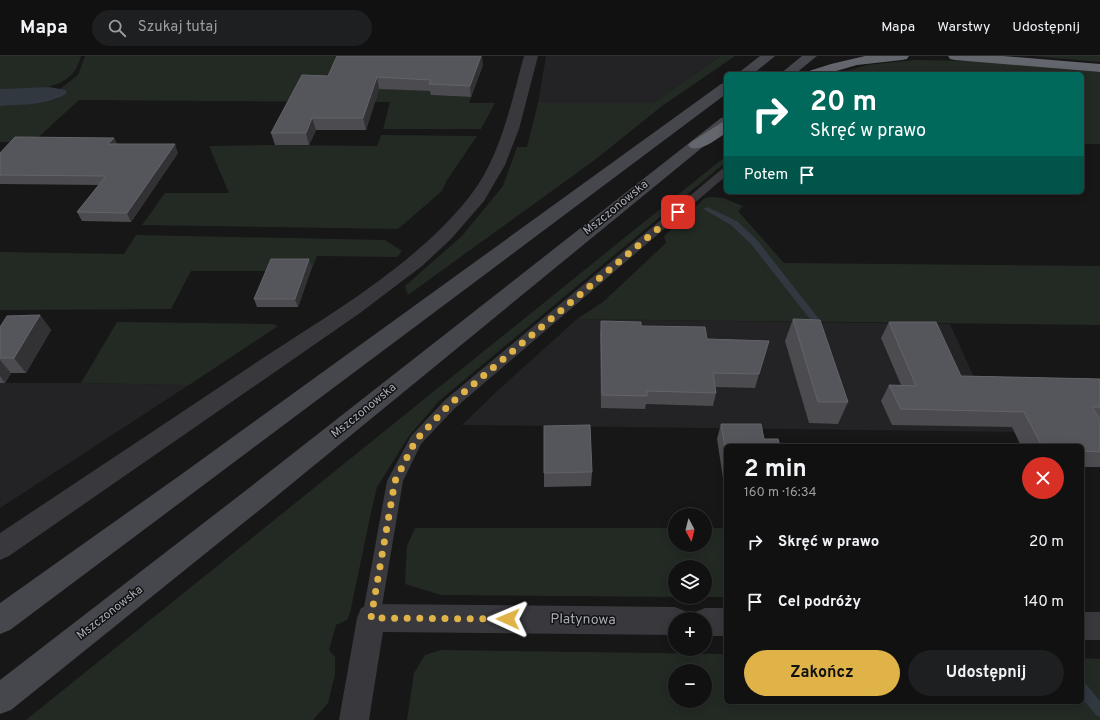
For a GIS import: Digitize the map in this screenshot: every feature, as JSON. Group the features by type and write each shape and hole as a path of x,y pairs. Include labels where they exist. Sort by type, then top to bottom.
{"highway":[{"path":"819,72 852,62 902,56"},
{"path":"955,56 1100,68"},
{"path":"696,144 724,127"}],"main road":[{"path":"747,72 768,56"},
{"path":"790,72 810,56"},
{"path":"0,620 724,88"},
{"name":"Mszczonowska","path":"0,699 258,496 724,123"}],"street":[{"path":"0,548 353,308 415,262 445,236 478,197 496,165 511,129 531,56"},
{"path":"354,720 371,618"},
{"name":"Platynowa","path":"371,618 668,621"},
{"path":"712,622 724,622"},
{"path":"1084,626 1100,626"}],"lane":[{"path":"371,618 395,481 416,440 450,404 724,173"}],"shaded area":[{"path":"0,56 81,56 76,68 69,77 60,83 37,88 0,89"},
{"path":"85,56 389,56 367,88 433,91 431,95 471,97 469,103 495,103 481,129 383,129 390,102 79,100 32,143 0,142 0,106 47,102 58,99 66,90 60,89 78,75"},
{"path":"546,56 721,56 653,103 538,103"},
{"path":"721,56 735,56 662,106 596,159 408,295 405,286 462,236 503,186 517,147 527,147 538,103 653,103"},
{"path":"1033,56 1100,56 1100,62"},
{"path":"914,60 978,61 1100,72 1100,144 1084,144 1084,72 843,72 867,65"},
{"path":"49,87 66,90 66,94 42,103 0,106 0,89"},
{"path":"381,135 477,136 447,180 442,191 398,229 142,225 165,193 229,193 209,146 377,146"},
{"path":"724,158 724,164 439,401 409,436 377,487 350,613 347,620 336,625 329,650 335,657 335,674 328,703 313,720 26,720"},
{"path":"705,198 723,198 743,206 738,211 784,263 1100,266 1100,325 577,319 603,302 666,243 664,236"},
{"path":"136,235 385,240 402,251 397,257 317,256 313,267 268,267 266,271 191,271 171,309 0,310 0,252 124,254"},
{"path":"577,319 950,324 977,384 1100,433 462,425"},
{"path":"117,322 273,324 278,326 189,385 81,383"},
{"path":"0,383 81,383 189,385 0,508"},
{"path":"415,528 668,528 668,552 712,552 712,528 724,528 724,597 712,597 712,560 668,560 668,597 441,595 405,584 407,546"},
{"path":"441,650 668,653 668,656 712,656 712,654 724,654 724,704 1084,704 1084,658 1100,659 1100,720 407,720 414,673 425,655"}],"building":[{"path":"337,56 481,56 470,86 429,84 431,80 377,77 363,118 312,118 306,133 271,133 302,75 328,76"},
{"path":"15,137 114,138 108,144 175,144 127,213 77,212 106,176 0,175 0,153"},
{"path":"271,259 309,259 295,299 254,299"},
{"path":"40,315 14,358 0,358 0,327 7,316"},
{"path":"793,319 820,320 848,402 818,402"},
{"path":"601,321 641,322 641,326 705,327 707,339 769,341 759,374 713,373 716,393 647,391 647,396 602,395"},
{"path":"889,322 936,322 961,376 1100,379 1100,407 1092,407 1100,419 1100,452 1084,451 1084,444 1041,444 1024,412 901,409 889,385 916,386"},
{"path":"721,424 761,424 764,439 778,439 779,444 724,444"},
{"path":"590,425 592,472 544,473 544,426"}],"waterway":[{"path":"707,209 734,223 754,242 816,321"},
{"path":"1084,691 1100,711"}],"route":[{"path":"508,619 371,618 395,481 416,440 450,404 678,212"}]}
